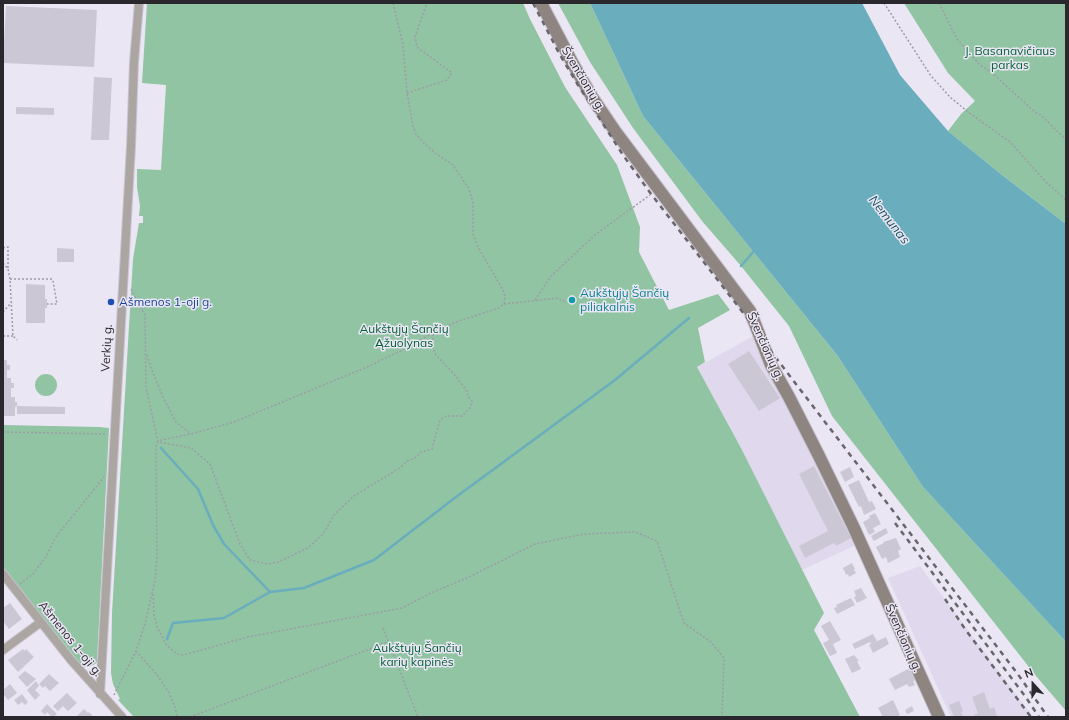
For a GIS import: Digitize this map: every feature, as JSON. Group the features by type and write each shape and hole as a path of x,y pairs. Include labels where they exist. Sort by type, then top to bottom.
{"street":[{"name":"Verkių g.","path":"100,694 131,146 134,62 139,3"},
{"name":"Švenčionių g.","path":"541,3 592,97 658,189 750,311 771,365 807,433 854,528 939,717"},
{"name":"Ašmenos 1-oji g.","path":"3,574 70,660 122,717"},
{"path":"3,650 41,622"}],"path":[{"path":"393,3 403,45 407,93 413,126 416,134 423,142 435,153 453,165 469,188 473,203 473,234 478,247 504,292 504,304"},
{"path":"407,93 447,80 452,73 417,47 415,37 427,3"},
{"path":"884,3 931,76 942,88 968,112 1010,142 1046,182 1066,200"},
{"path":"939,3 957,39 980,64 1035,112 1041,115 1058,133 1066,138"},
{"path":"535,300 550,276 596,234 658,189"},
{"path":"3,248 8,247 8,269 12,302 13,336 17,340"},
{"path":"3,263 8,269"},
{"path":"10,279 52,279 57,304 47,304"},
{"path":"109,704 136,651 145,624 157,557 156,446 158,442 146,386 145,315 129,284"},
{"path":"158,442 234,422 367,367 413,345 433,332 459,321 499,308 504,304 558,298 564,302"},
{"path":"3,312 12,302"},
{"path":"158,442 191,448 210,464 240,544 250,560 267,564 278,562 308,548 323,534 334,514 354,496 407,461 415,458 421,452 432,449 440,420 446,416 462,416 471,406 472,400 466,391 454,374 436,355 433,349 433,332"},
{"path":"3,336 13,336"},
{"path":"146,352 163,398 176,422 191,434"},
{"path":"3,432 107,434"},
{"path":"14,588 33,574 55,538 105,476"},
{"path":"152,591 154,615 157,627 167,646 177,654 183,655 248,637 402,608 535,544 584,534 635,532 658,541 684,623 711,642 724,658 722,717"},
{"path":"383,628 418,717"},
{"path":"190,717 388,642"},
{"path":"136,651 158,676 169,693 175,707 177,717"}],"shaded area":[{"path":"755,335 759,351 858,544 802,570 741,448 697,367"},
{"path":"920,566 1033,717 951,717 888,578"}],"green space":[{"name":"Aukštųjų Šančių Ąžuolynas","path":"147,3 523,3 565,87 617,165 640,227 639,252 669,310 718,294 730,310 698,328 705,362 697,367 741,448 824,613 814,630 860,717 134,717 118,700 120,699 113,684 111,673 112,613 133,259 139,223 143,223 143,216 139,216 140,206 137,187 137,169 161,170 166,85 142,83"},
{"path":"558,3 590,3 643,116 837,355 923,487 1066,642 1066,711 1036,676 832,416 789,326 741,266 702,221 633,128 590,62"},
{"name":"J. Basanavičiaus parkas","path":"904,3 1066,3 1066,224 948,131 961,114 975,101 948,73"},
{"path":"46,374 54,377 57,385 54,393 46,396 38,393 35,385 38,377"},
{"path":"3,425 109,428 97,662 91,666 86,667 81,665 40,616 3,567"}],"water":[{"name":"Nemunas","path":"590,3 862,3 900,75 948,131 1066,224 1066,642 923,487 837,355 643,116"}],"building":[{"path":"6,6 97,10 94,67 3,63"},
{"path":"94,77 112,78 109,140 91,140"},
{"path":"16,107 54,108 54,115 16,114"},
{"path":"57,248 74,249 74,262 57,262"},
{"path":"26,284 45,285 45,299 47,299 47,308 45,308 45,323 26,323"},
{"path":"749,351 780,398 759,411 728,364"},
{"path":"3,360 7,360 7,365 10,365 10,370 7,370 7,378 11,378 11,383 14,383 14,388 11,388 11,397 15,397 15,402 17,402 17,406 15,407 15,416 3,416"},
{"path":"17,406 65,407 65,414 17,414"},
{"path":"814,466 851,538 836,546 834,543 805,558 799,546 828,531 799,474"},
{"path":"850,467 854,477 845,482 840,472"},
{"path":"859,480 869,502 872,501 876,509 864,515 861,506 859,507 848,485"},
{"path":"875,513 881,524 873,528 875,532 869,535 863,522"},
{"path":"886,528 888,533 874,541 871,536"},
{"path":"896,538 901,549 898,551 900,557 888,563 886,557 882,559 876,547 884,543 883,542"},
{"path":"852,563 856,573 849,577 848,574 846,575 843,568"},
{"path":"861,588 867,598 857,603 854,597 856,596 854,591"},
{"path":"851,598 855,605 837,614 834,608 837,607 836,605"},
{"path":"10,603 22,619 9,629 3,621 3,608"},
{"path":"830,621 841,640 833,644 837,653 830,656 823,643 829,640 821,626"},
{"path":"873,634 877,641 871,644 870,642 855,649 852,644"},
{"path":"886,637 889,644 873,653 869,645"},
{"path":"23,649 25,651 26,649 34,657 18,672 8,660"},
{"path":"854,655 859,661 857,661 861,669 852,673 845,659"},
{"path":"910,668 916,680 913,681 915,685 909,687 907,684 895,690 889,679"},
{"path":"25,671 36,679 27,687 18,677"},
{"path":"49,674 59,683 50,691 45,686 43,688 39,684"},
{"path":"36,681 39,686 35,690 40,695 35,700 27,690"},
{"path":"10,684 17,693 8,700 3,694 3,690"},
{"path":"984,692 990,709 994,707 996,717 975,717 974,715 978,713 972,697"},
{"path":"67,693 77,703 68,711 63,706 58,711 53,706"},
{"path":"22,694 28,702 25,705 22,702 18,705 14,700"},
{"path":"893,700 900,715 896,717 883,717 878,708"},
{"path":"959,701 963,711 961,712 963,716 954,717 949,705"},
{"path":"47,704 57,714 53,717 47,712 45,715 41,711"},
{"path":"912,706 914,711 907,714 905,710"},
{"path":"84,709 92,715 92,717 76,717"}],"waterway":[{"path":"741,266 755,250"},
{"path":"167,639 173,623 224,618 270,592 304,588 374,560 456,497 615,380 689,318"},
{"path":"161,448 198,489 213,525 224,544 270,592"}],"railway":[{"path":"533,3 560,55 578,85 623,155 651,194 758,332 773,354 1017,673 1048,717"},
{"path":"895,523 1025,696 1039,717"},
{"path":"945,599 965,629 1031,717"}],"place":[{"name":"Aukštųjų Šančių piliakalnis","path":"572,300"},
{"name":"Ašmenos 1-oji g.","path":"111,302"}],"park label":[{"name":"Aukštųjų Šančių karių kapinės","path":"417,655"}]}
